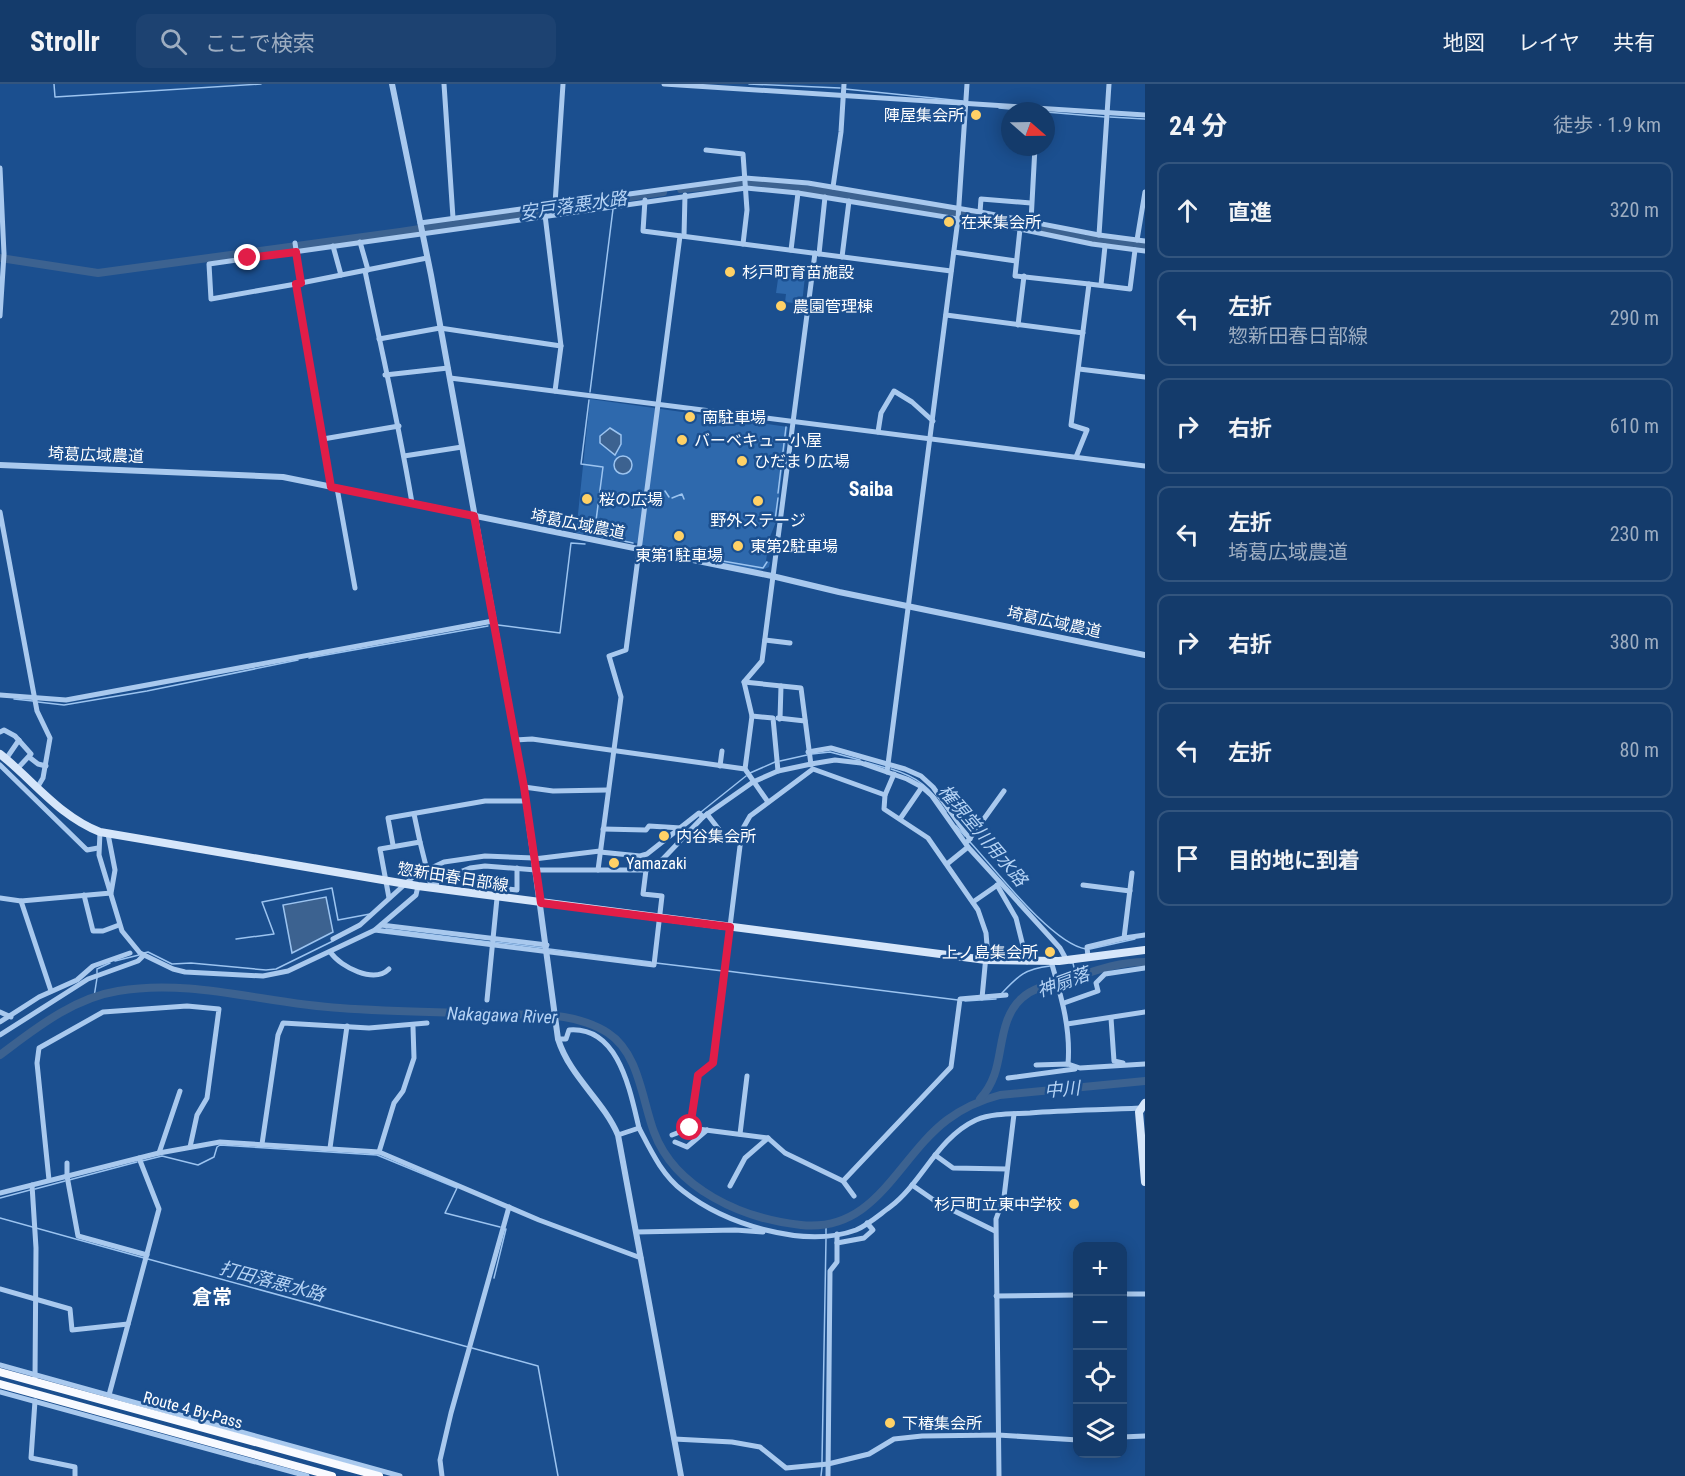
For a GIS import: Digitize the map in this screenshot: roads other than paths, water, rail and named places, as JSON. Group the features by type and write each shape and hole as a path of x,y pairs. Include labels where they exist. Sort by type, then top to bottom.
{"highway":[{"name":"Route 4 By-Pass","path":"0,1372 35,1378 379,1476"},
{"name":"Route 4 By-Pass","path":"0,1384 332,1476"}],"main road":[{"name":"惣新田春日部線","path":"2,759 17,769 62,811 104,833 409,885 437,884 497,898 986,960 1051,961 1145,950"},
{"path":"1142,1106 1145,1182"}],"street":[{"path":"392,84 450,378 524,787 558,1038 563,1056 611,1118 618,1135 681,1476"},
{"path":"444,84 453,218"},
{"path":"555,204 563,84"},
{"path":"664,84 1001,107"},
{"path":"832,187 844,84"},
{"path":"887,772 959,214 967,84"},
{"path":"1099,235 1109,84"},
{"path":"1055,111 1145,115"},
{"path":"706,150 743,154 747,210 743,244"},
{"path":"1031,221 1035,156"},
{"path":"0,168 4,254 0,316"},
{"path":"421,228 545,215 685,195 746,183 849,201 959,214 980,212 1099,235 1145,241"},
{"path":"427,258 211,299 209,264 360,242 453,218 555,204 746,183 832,187 1020,229 1105,246 1145,251"},
{"path":"1137,240 1145,192"},
{"path":"791,250 798,193"},
{"path":"598,870 621,698 609,656 626,650 682,236 685,195"},
{"path":"744,682 762,661 792,421 825,197"},
{"path":"980,212 981,199 1032,203"},
{"path":"645,200 643,231 951,271"},
{"path":"842,257 849,201"},
{"path":"545,215 561,346 555,391"},
{"path":"1020,229 1015,276 1130,289 1134,250"},
{"path":"360,242 385,375 399,426 412,503"},
{"path":"295,243 299,284 323,439 355,588"},
{"path":"333,246 341,275"},
{"path":"1101,285 1105,246"},
{"path":"954,252 1016,261"},
{"path":"1018,325 1024,276"},
{"path":"1076,457 1087,430 1071,425 1089,284"},
{"path":"946,315 1083,333"},
{"path":"379,339 440,328 561,346"},
{"path":"385,375 448,368"},
{"path":"1079,369 1145,377"},
{"path":"450,378 1145,466"},
{"path":"878,432 881,413 894,392 912,402 933,421"},
{"path":"323,439 399,426"},
{"path":"404,456 462,447"},
{"name":"埼葛広域農道","path":"0,465 283,477 772,576 1145,655"},
{"path":"0,512 35,704 50,738 46,766 37,788"},
{"path":"0,695 66,700 493,621"},
{"path":"765,640 790,643"},
{"path":"744,682 801,688 808,752 812,767"},
{"path":"744,682 752,716 745,769 768,802"},
{"path":"780,718 781,686"},
{"path":"752,716 805,721"},
{"path":"773,718 778,771"},
{"path":"0,732 4,730 19,740 31,754 17,769"},
{"path":"515,740 532,739 745,769"},
{"path":"19,740 2,759 87,850 98,848"},
{"path":"808,752 831,748 921,776 933,787 968,843"},
{"path":"720,766 722,751"},
{"path":"29,757 38,765 46,766"},
{"path":"333,939 372,915 389,898 426,872 461,859 485,856 598,870 644,870 659,863 705,816 753,782 778,771 849,761 894,774 919,785 932,796 998,884 1060,948 1066,958"},
{"path":"812,767 885,795"},
{"path":"690,1128 698,1075 713,1063 741,838 750,816 812,767"},
{"path":"894,774 885,795 884,809 928,838 974,902 986,933 982,998"},
{"path":"900,819 919,785 921,776"},
{"path":"524,787 553,791 607,790"},
{"path":"946,864 968,843 1004,791"},
{"path":"393,845 388,818 485,801 526,801"},
{"path":"414,814 426,872 430,882 437,884 470,868 497,866 517,868 535,862 600,852 642,855 651,852 699,813 705,816 724,836 741,838"},
{"path":"603,829 681,827"},
{"path":"681,827 686,834"},
{"path":"104,833 98,848 119,925 131,944 144,955 172,969 185,972 275,975 331,952 375,930 416,895 409,885"},
{"path":"104,833 115,870 111,893"},
{"path":"389,898 380,849 420,842"},
{"path":"375,930 547,948 654,965 662,896 643,894 642,855"},
{"path":"484,886 517,890 517,868"},
{"path":"1124,938 1132,873"},
{"path":"974,902 998,884"},
{"path":"998,884 1016,918 1027,962"},
{"path":"1083,885 1130,891"},
{"path":"487,1000 498,888"},
{"path":"0,898 21,901 111,893"},
{"path":"84,895 93,932 119,925"},
{"path":"21,901 51,991"},
{"path":"381,925 491,942"},
{"path":"1088,957 1087,947 1145,935"},
{"path":"331,952 338,962 373,976 383,974 389,969"},
{"path":"0,1022 51,991 77,980 93,966 130,953"},
{"path":"0,1035 88,979 138,961 144,955"},
{"path":"1051,961 1064,1003 1070,1040 1068,1064"},
{"path":"1064,1003 1098,991 1096,983 1105,974 1145,968"},
{"path":"843,1181 951,1066 960,999 1006,995"},
{"path":"49,1180 37,1063 39,1048 103,1012 187,1006 219,1010 207,1098 197,1115 189,1147"},
{"path":"0,1012 10,1015 16,1023"},
{"path":"1067,1024 1145,1012"},
{"path":"1111,1018 1114,1061 1130,1065"},
{"path":"262,1144 278,1035 283,1023 369,1028 427,1023"},
{"path":"330,1149 346,1026"},
{"path":"379,1152 394,1103 403,1091 414,1058 413,1027"},
{"path":"558,1038 566,1039 569,1030 574,1029 591,1033 601,1039 628,1080 639,1128 659,1165 683,1191 720,1212 774,1233"},
{"path":"1036,1065 1068,1064 1080,1068"},
{"path":"1008,1078 1080,1068 1145,1064"},
{"path":"740,1134 747,1076"},
{"path":"159,1153 180,1091"},
{"path":"636,1232 735,1230 837,1234 857,1229 892,1205 912,1185 935,1155 957,1133 977,1120 1014,1114 1142,1106"},
{"path":"999,1476 995,1232 1007,1169 1014,1114"},
{"path":"618,1135 639,1128"},
{"path":"672,1135 690,1128 768,1138 784,1153 843,1181 854,1196"},
{"path":"675,1142 687,1147 707,1130"},
{"path":"730,1186 745,1158 768,1138"},
{"path":"0,1193 159,1153 220,1142 379,1152 508,1207 641,1258"},
{"path":"935,1155 953,1168 1007,1169"},
{"path":"109,1395 159,1209 139,1158"},
{"path":"67,1163 67,1176 78,1236 147,1255"},
{"path":"32,1185 36,1248 35,1378"},
{"path":"912,1185 938,1203 995,1232"},
{"path":"442,1476 440,1460 444,1441 508,1207"},
{"path":"837,1243 869,1235 873,1230 867,1223"},
{"path":"828,1476 830,1271 837,1262 837,1234"},
{"path":"0,1289 70,1309 72,1330 128,1324"},
{"path":"1127,1294 1145,1294"},
{"path":"996,1296 1073,1295"},
{"path":"0,1365 35,1378 109,1395 400,1476"},
{"path":"0,1392 307,1476"},
{"path":"34,1401 31,1458 75,1467 75,1476"},
{"path":"674,1439 732,1442 760,1447 786,1468 828,1464 869,1454 894,1439 998,1435 1073,1440"},
{"path":"1127,1437 1145,1436"}],"waterway":[{"path":"54,84 55,97 261,84"},
{"path":"749,84 840,88"},
{"path":"845,89 963,101"},
{"path":"1055,113 1105,117"},
{"path":"1110,117 1145,119"},
{"name":"安戸落悪水路","path":"681,189 755,182 892,202 1086,239 1145,245"},
{"name":"安戸落悪水路","path":"0,258 98,273 400,232 663,192"},
{"path":"590,392 613,209"},
{"path":"589,400 581,464 603,467 594,536"},
{"path":"778,493 786,427"},
{"path":"665,491 669,497"},
{"path":"672,498 682,494 684,499"},
{"path":"775,520 778,498"},
{"path":"595,535 633,543"},
{"path":"498,625 560,633 571,543 585,544"},
{"path":"711,559 763,568 767,562"},
{"path":"309,658 488,626"},
{"path":"38,702 64,705 147,691 298,660"},
{"path":"14,699 33,701"},
{"name":"権現堂川用水路","path":"812,754 830,752 860,760"},
{"name":"権現堂川用水路","path":"780,761 807,755"},
{"name":"権現堂川用水路","path":"750,773 775,762"},
{"name":"権現堂川用水路","path":"865,762 886,768"},
{"name":"権現堂川用水路","path":"891,769 923,785 935,796 946,812"},
{"name":"権現堂川用水路","path":"701,812 746,776"},
{"name":"権現堂川用水路","path":"956,826 965,836"},
{"name":"権現堂川用水路","path":"970,842 1041,920 1072,944 1086,949"},
{"path":"236,939 274,934 262,902 332,888 338,920 370,914"},
{"path":"386,929 490,942"},
{"name":"権現堂川用水路","path":"1090,949 1135,939"},
{"name":"権現堂川用水路","path":"144,953 148,952 172,964 191,963 266,970 276,969 333,941"},
{"path":"495,942 544,948"},
{"path":"549,949 651,962"},
{"name":"権現堂川用水路","path":"115,961 139,955"},
{"name":"神扇落","path":"980,1099 996,1071 1008,1018 1022,998 1040,988 1099,969 1126,963 1145,962"},
{"name":"権現堂川用水路","path":"97,973 97,969 110,963"},
{"path":"656,963 723,971"},
{"path":"1070,963 1073,963 1076,977"},
{"path":"1002,993 1023,974 1050,966"},
{"path":"727,971 958,1000"},
{"name":"権現堂川用水路","path":"94,997 97,978"},
{"name":"Nakagawa River","path":"0,1055 70,1007 101,995 146,988 201,990 340,1008 569,1018 603,1030 627,1052 638,1078 654,1132 664,1152 694,1185 735,1208 779,1222 801,1225 827,1224 848,1217 867,1205 883,1190 929,1136 947,1120 979,1102 1000,1095 1145,1081"},
{"path":"965,1001 996,999"},
{"path":"142,1161 162,1156 198,1165 214,1157 220,1145 377,1155 457,1188 445,1213 500,1227"},
{"path":"69,1180 137,1162"},
{"path":"35,1189 65,1181"},
{"path":"0,1198 30,1190"},
{"name":"打田落悪水路","path":"0,1218 144,1258"},
{"path":"826,1226 826,1234"},
{"path":"494,1278 506,1229 504,1229"},
{"path":"822,1462 826,1239"},
{"name":"打田落悪水路","path":"148,1259 468,1347"},
{"path":"472,1348 538,1366 558,1476"},
{"path":"821,1476 822,1467"}],"place":[{"name":"陣屋集会所","path":"976,115"},
{"name":"在来集会所","path":"949,222"},
{"name":"杉戸町育苗施設","path":"730,272"},
{"name":"農園管理棟","path":"781,306"},
{"name":"南駐車場","path":"690,417"},
{"name":"バーベキュー小屋","path":"682,440"},
{"name":"ひだまり広場","path":"742,461"},
{"name":"桜の広場","path":"587,499"},
{"name":"野外ステージ","path":"758,501"},
{"name":"東第1駐車場","path":"679,536"},
{"name":"東第2駐車場","path":"738,546"},
{"name":"内谷集会所","path":"664,836"},
{"name":"Yamazaki","path":"614,863"},
{"name":"上ノ島集会所","path":"1050,952"},
{"name":"杉戸町立東中学校","path":"1074,1204"},
{"name":"下椿集会所","path":"890,1423"}],"district":[{"name":"Saiba","path":"871,489"},
{"name":"倉常","path":"212,1297"}],"water label":[{"name":"中川","path":"1062,1089"}]}
